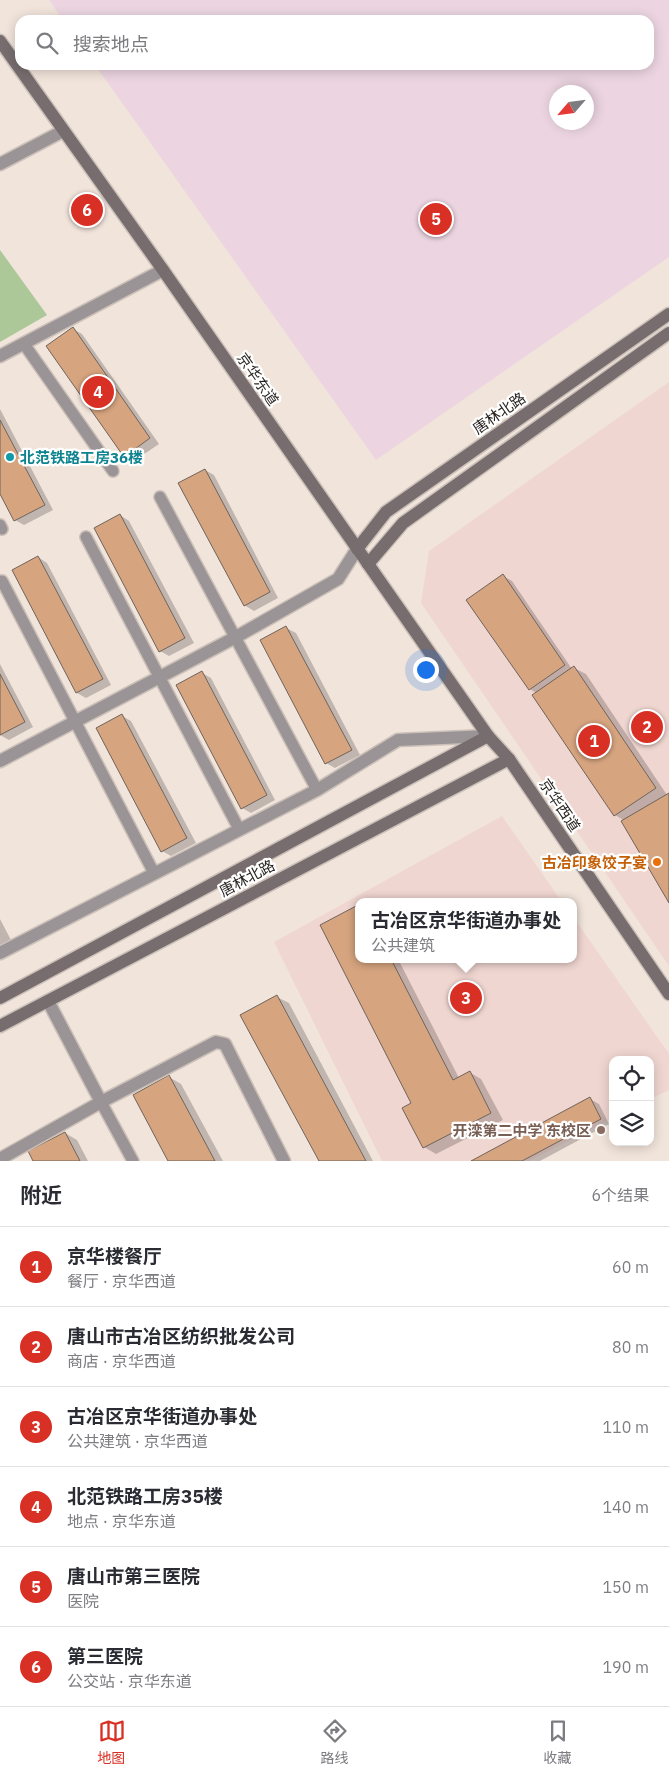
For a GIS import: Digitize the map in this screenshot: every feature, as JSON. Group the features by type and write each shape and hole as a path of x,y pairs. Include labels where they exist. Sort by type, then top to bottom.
{"main road":[{"name":"京华东道","path":"0,41 15,62"},
{"name":"京华东道","path":"20,70 163,270 488,736"},
{"name":"唐林北路","path":"357,549 386,512 669,314"},
{"path":"368,564 403,523 669,333"},
{"name":"唐林北路","path":"0,998 488,736"},
{"name":"京华西道","path":"488,736 509,759 669,994"},
{"name":"唐林北路","path":"0,1026 509,759"}],"street":[{"path":"0,164 63,131"},
{"path":"0,356 163,270"},
{"path":"0,761 236,637 338,579 357,549"},
{"path":"0,954 317,790 398,740 488,736"},
{"path":"48,1001 102,1102"},
{"path":"3,1159 102,1102 216,1042 225,1044 284,1161"}],"lane":[{"path":"24,344 113,471"},
{"path":"160,497 317,790"},
{"path":"86,537 239,829"},
{"path":"2,581 154,873"},
{"path":"102,1102 133,1161"}],"shaded area":[{"path":"49,0 669,0 669,257 376,460 99,70 654,70 654,15 60,15"},
{"path":"669,382 669,966 421,603 429,551"},
{"path":"502,816 559,898 355,898 355,963 577,963 577,922 669,1054 669,1090 654,1097 654,1056 609,1056 609,1120 529,1161 382,1161 274,942"}],"green space":[{"path":"0,250 47,315 0,342"}],"building":[{"path":"73,327 150,438 124,457 46,346"},
{"name":"北范铁路工房36楼","path":"0,420 45,505 14,521 0,494"},
{"path":"205,469 270,592 244,606 178,483"},
{"path":"120,514 185,638 159,652 94,528"},
{"path":"38,556 103,679 76,693 12,570"},
{"path":"503,574 565,665 529,690 466,600"},
{"path":"286,626 352,750 325,764 260,640"},
{"path":"574,666 656,788 614,816 532,695"},
{"path":"202,671 267,795 241,809 176,685"},
{"path":"0,674 25,722 0,735"},
{"path":"122,714 187,838 161,852 96,728"},
{"name":"古冶印象饺子宴","path":"669,793 669,903 621,821"},
{"path":"355,907 355,963 393,963 453,1080 470,1071 491,1113 423,1148 402,1108 411,1103 320,925"},
{"path":"277,995 366,1161 319,1161 240,1015"},
{"path":"169,1075 215,1161 168,1161 133,1095"},
{"path":"590,1097 601,1119 522,1161 471,1161"},
{"path":"65,1132 80,1161 33,1161 28,1151"}],"place":[{"name":"第三医院","path":"87,210"},
{"name":"唐山市第三医院","path":"436,219"},
{"name":"北范铁路工房35楼","path":"98,392"},
{"name":"北范铁路工房36楼","path":"10,457"},
{"name":"唐山市古冶区纺织批发公司","path":"647,727"},
{"name":"京华楼餐厅","path":"594,741"},
{"name":"古冶印象饺子宴","path":"657,862"},
{"name":"古冶区京华街道办事处","path":"466,998"},
{"name":"开滦第二中学 东校区","path":"601,1130"}]}
